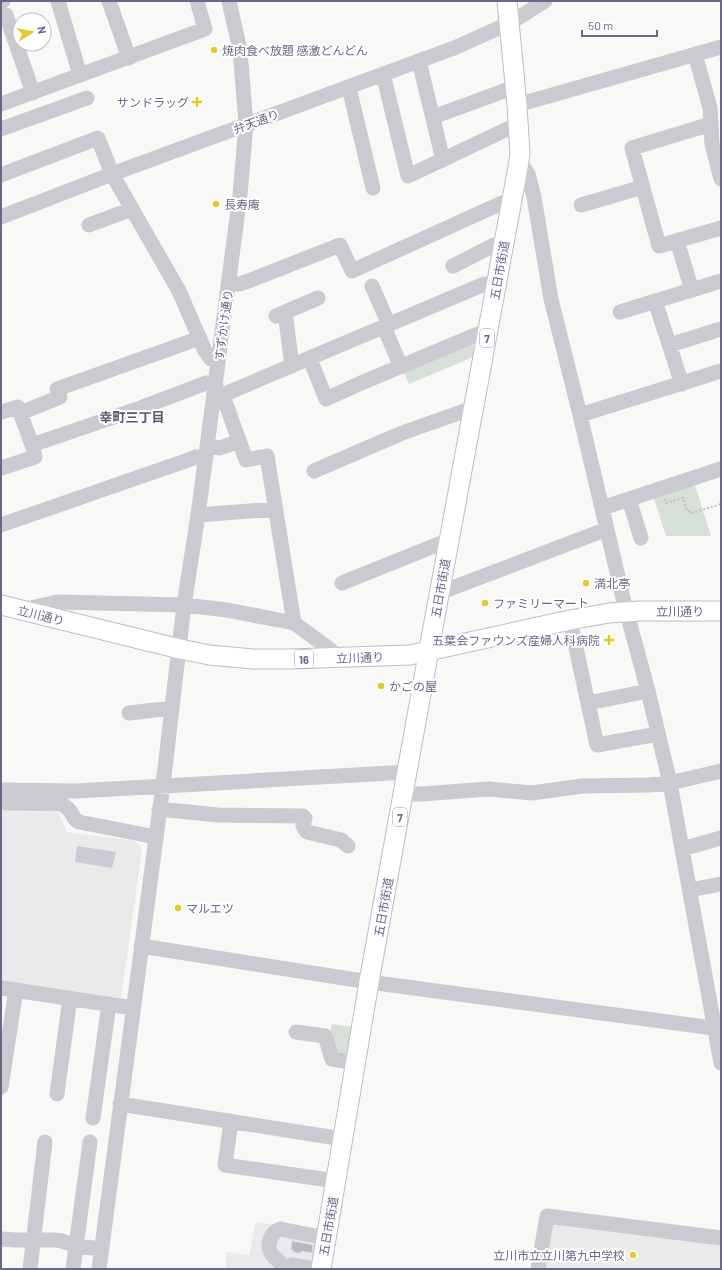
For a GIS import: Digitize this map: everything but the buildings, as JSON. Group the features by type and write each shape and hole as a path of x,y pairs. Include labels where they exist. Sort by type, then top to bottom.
{"main road":[{"name":"五日市街道","path":"321,1269 369,982 520,154 507,1"},
{"name":"立川通り","path":"1,605 180,649 209,655 235,658 410,656 570,620 609,613 626,611 721,611"}],"street":[{"path":"58,1 80,75"},
{"path":"109,1 129,58"},
{"path":"1,104 205,29 197,1"},
{"name":"すずかけ通り","path":"99,1269 163,785 184,605 206,452 218,391 218,359 240,195 246,124 240,50 229,1"},
{"name":"弁天通り","path":"1,217 246,124 349,88 454,48 510,23 545,1"},
{"path":"3,4 33,93"},
{"path":"433,118 516,96 721,47"},
{"path":"695,54 710,108 712,144 721,176"},
{"path":"419,61 443,160"},
{"path":"384,74 408,176 518,124"},
{"path":"349,88 373,188"},
{"path":"1,129 87,98"},
{"path":"711,124 632,148 659,246 721,228"},
{"path":"1,175 98,138 112,174 179,291 205,351 211,359 218,359"},
{"path":"518,167 525,169 528,174 534,197 551,299 626,611 648,691 670,783 718,1029 721,1062"},
{"path":"581,205 643,187"},
{"path":"229,283 239,284 246,282 340,245 352,271 504,202 511,204"},
{"path":"89,225 132,209"},
{"path":"677,241 692,290"},
{"path":"453,266 494,245 503,247"},
{"path":"620,312 721,281"},
{"path":"218,391 310,359 482,285 496,285"},
{"path":"372,286 386,318 387,334 401,367"},
{"path":"292,366 281,314 318,298"},
{"path":"655,301 682,384"},
{"path":"670,345 721,329"},
{"path":"310,359 326,399 478,334 487,335"},
{"path":"20,413 60,398 57,389 200,338"},
{"path":"580,415 721,371"},
{"path":"32,446 206,383 218,391 246,460 267,456 294,624"},
{"path":"1,412 18,407 35,457 1,468"},
{"path":"314,471 402,433 473,408"},
{"path":"1,525 239,441"},
{"path":"602,508 662,488 720,473"},
{"path":"629,499 642,538"},
{"path":"198,515 275,509"},
{"path":"439,593 607,529"},
{"path":"342,583 449,540"},
{"path":"22,610 57,602 184,605 227,610 294,624 327,646 331,650 332,658"},
{"path":"570,620 597,745 658,734"},
{"path":"588,704 648,691"},
{"path":"129,713 172,708"},
{"path":"404,794 489,789 532,793 582,786 649,785 670,783 721,771"},
{"path":"1,790 77,791 408,772"},
{"path":"1,803 62,804 71,811 73,818 79,822 156,837"},
{"path":"159,809 218,814 303,816 305,818 304,826 307,832 341,840 348,846"},
{"path":"682,849 721,838"},
{"path":"690,890 721,884"},
{"path":"142,946 369,982 718,1029"},
{"path":"1,988 133,1008"},
{"path":"1,1087 16,990"},
{"path":"57,1094 70,998"},
{"path":"93,1118 109,1004"},
{"path":"296,1032 325,1036 332,1059 356,1063"},
{"path":"120,1104 343,1139"},
{"path":"231,1121 225,1165 336,1182"},
{"path":"30,1269 45,1142"},
{"path":"73,1269 90,1142"},
{"path":"538,1269 547,1216 721,1238"},
{"path":"314,1269 286,1264 270,1252 269,1245 272,1233 280,1229 326,1238"},
{"path":"1,1238 16,1240 62,1241 76,1246 101,1249"}],"path":[{"path":"662,488 666,503 683,498 686,509 692,513 721,504"}],"shaded area":[{"path":"474,341 473,357 409,384 404,372"},
{"path":"694,482 711,536 666,536 653,496"},
{"path":"1,811 54,812 59,814 67,832 135,841 140,846 142,851 121,998 1,982"},
{"path":"77,846 116,852 112,868 75,862"},
{"path":"332,1024 353,1027 348,1055 337,1056 330,1033"},
{"path":"256,1222 322,1232 315,1269 225,1269 227,1252 249,1255"},
{"name":"立川市立立川第九中学校","path":"551,1223 721,1242 721,1269 543,1269"}],"place":[{"name":"焼肉食べ放題 感激どんどん","path":"214,50"},
{"name":"サンドラッグ","path":"197,102"},
{"name":"長寿庵","path":"216,204"},
{"name":"満北亭","path":"586,583"},
{"name":"ファミリーマート","path":"485,603"},
{"name":"五葉会ファウンズ産婦人科病院","path":"609,640"},
{"name":"かごの屋","path":"381,686"},
{"name":"マルエツ","path":"178,908"},
{"name":"立川市立立川第九中学校","path":"633,1255"}],"district":[{"name":"幸町三丁目","path":"132,417"}]}
